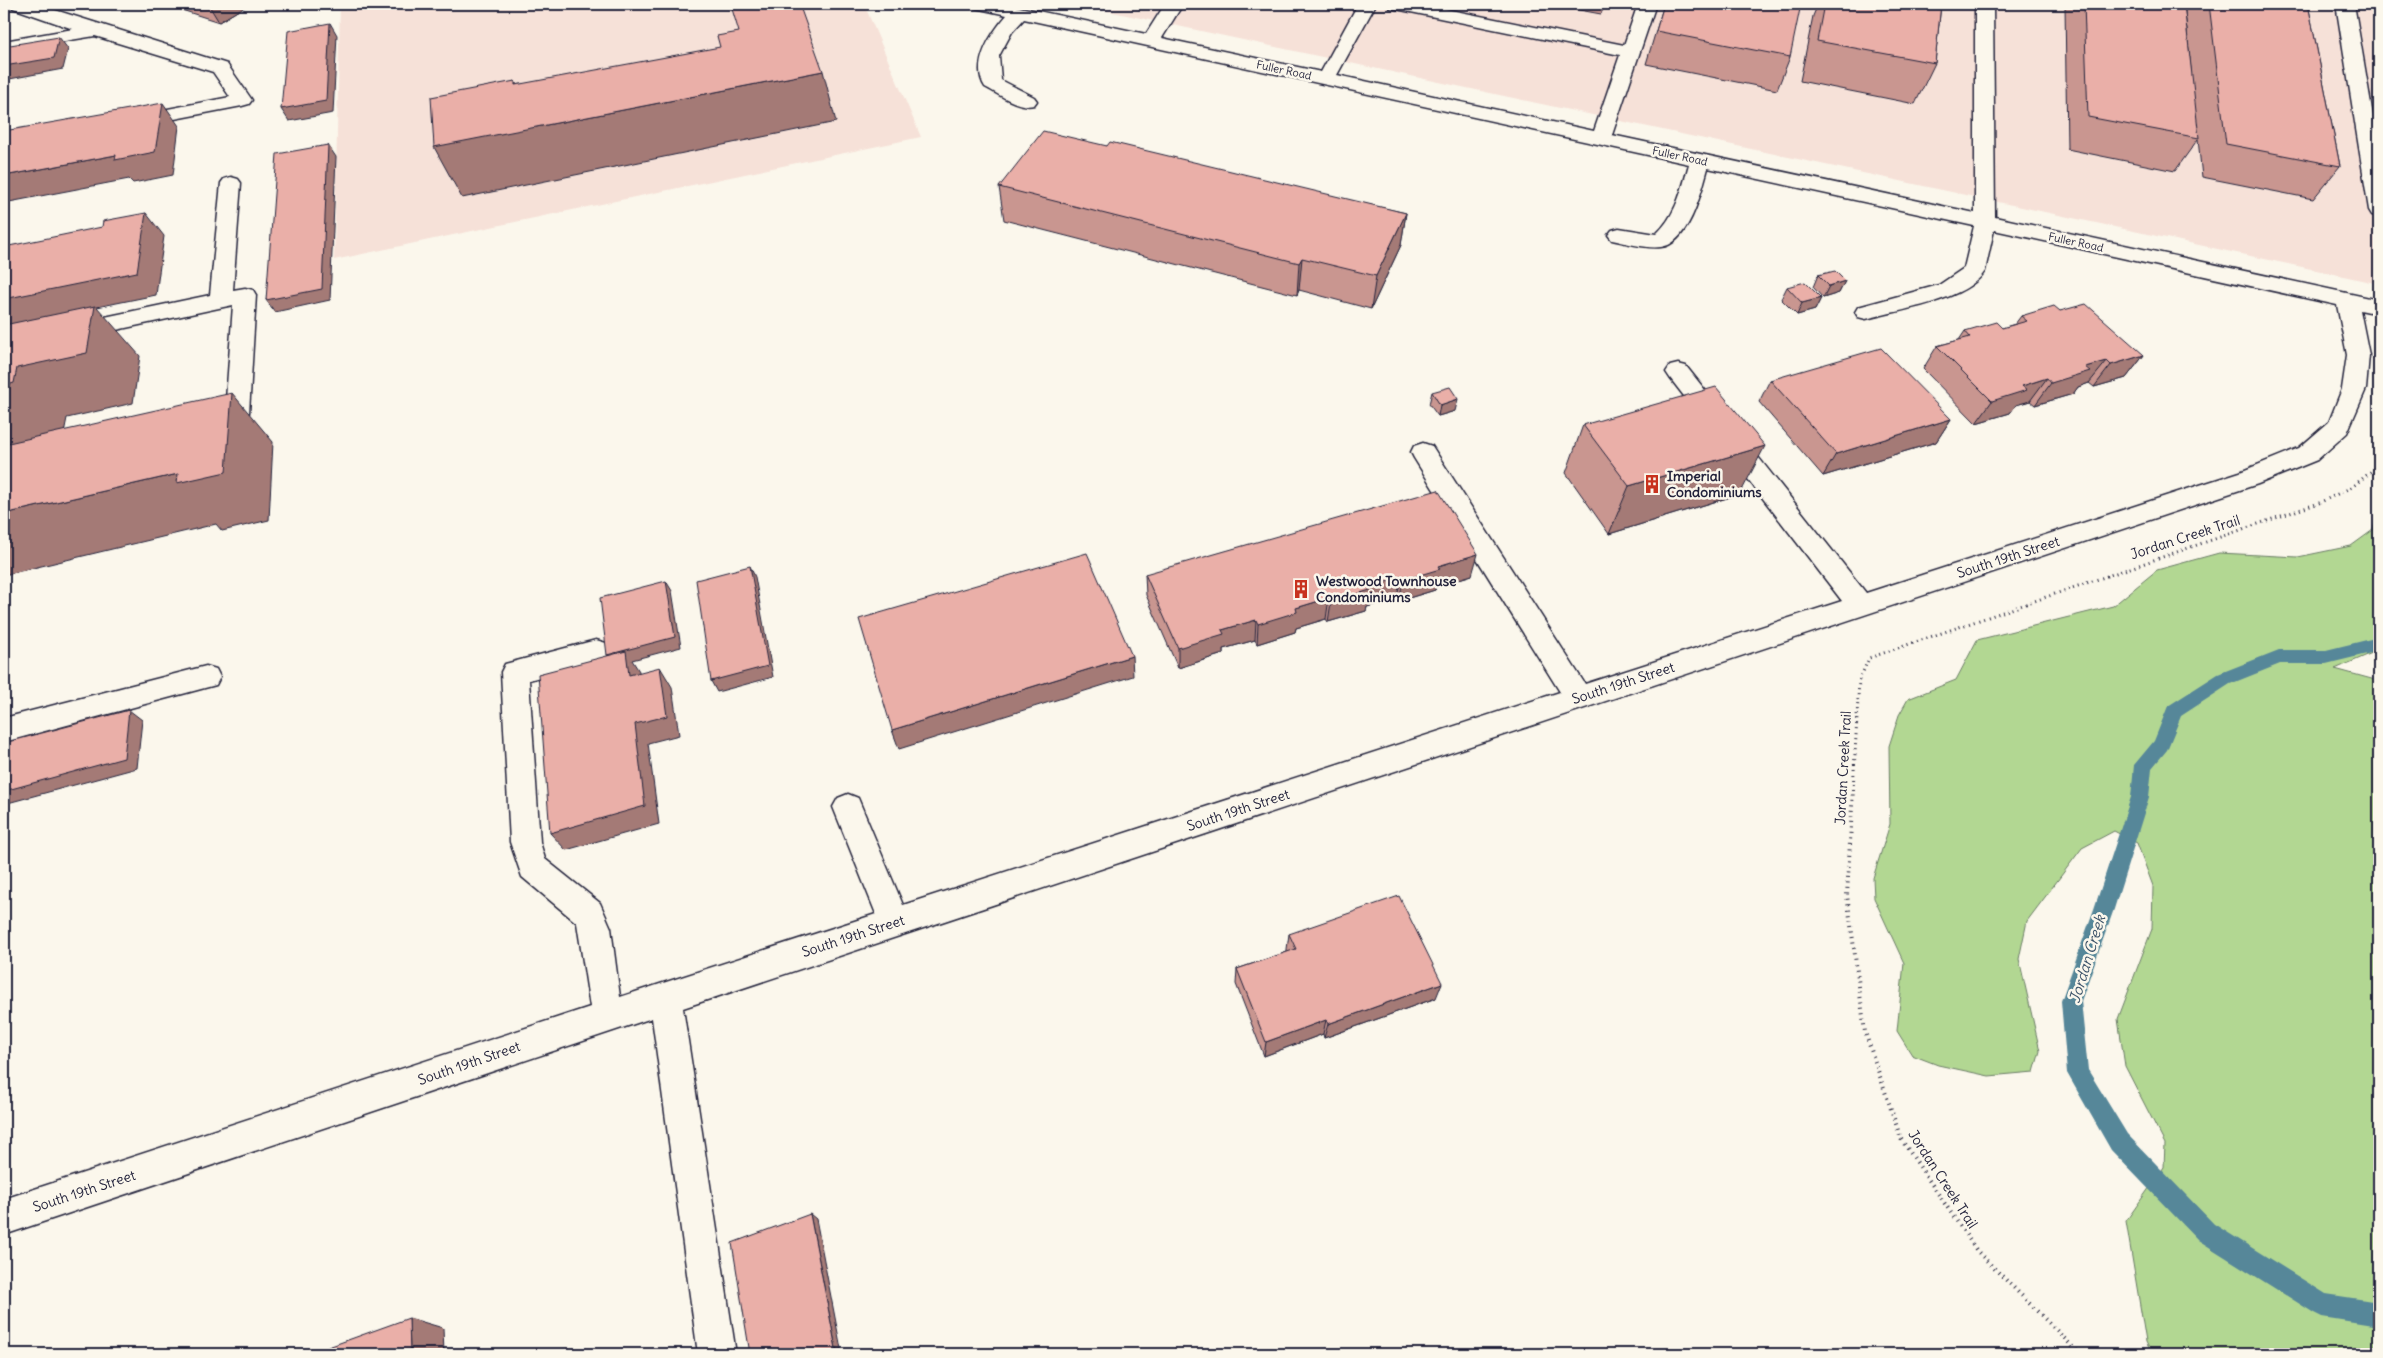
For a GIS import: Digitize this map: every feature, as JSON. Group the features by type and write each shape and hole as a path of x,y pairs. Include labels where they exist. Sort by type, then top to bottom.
{"street":[{"path":"19,4 220,68 242,100 114,124"},
{"name":"Fuller Road","path":"981,4 2379,307"},
{"path":"1150,40 1174,4"},
{"path":"1326,79 1367,4"},
{"path":"1396,4 1630,53"},
{"path":"1601,139 1647,4"},
{"path":"1866,312 1947,290 1974,271 1985,222 1984,4"},
{"path":"2345,4 2379,210"},
{"path":"1020,12 1004,30 990,56 990,65 992,83 1027,101"},
{"path":"4,46 96,30"},
{"path":"1619,235 1660,241 1676,228 1689,199 1700,161"},
{"path":"221,300 231,183"},
{"path":"4,346 245,295 238,413"},
{"name":"South 19th Street","path":"4,1217 2248,478 2308,454 2339,427 2354,389 2358,355 2347,300"},
{"path":"1678,372 1860,605"},
{"path":"1423,452 1579,698"},
{"path":"596,650 515,672 525,842 533,867 589,913 595,928 607,1017"},
{"path":"4,730 206,677"},
{"path":"848,807 895,922"},
{"path":"665,998 717,1354"}],"path":[{"name":"Jordan Creek Trail","path":"2080,1354 1977,1251 1901,1139 1865,1032 1847,895 1859,681 1869,658 1896,647 2320,503 2352,487 2379,465"}],"shaded area":[{"path":"340,4 864,4 921,137 334,260"},
{"path":"1075,4 2379,4 2379,284 2339,275"}],"green space":[{"path":"2379,505 2379,650 2335,669 2379,681 2379,1354 2152,1354 2146,1342 2126,1221 2164,1167 2165,1144 2125,1066 2118,1019 2152,929 2153,886 2137,843 2114,831 2082,848 2027,921 2019,959 2040,1051 2034,1072 1989,1076 1938,1065 1912,1055 1897,1031 1904,963 1874,898 1873,878 1890,824 1889,746 1899,715 1908,699 1956,680 1977,640 2113,606 2157,570 2219,553 2298,557 2351,546 2373,530"}],"building":[{"path":"760,4 799,4 823,71 434,147 431,97 515,81 515,85 720,47 717,36 739,32 732,9"},
{"path":"1664,4 1801,4 1790,57 1656,31"},
{"path":"1824,4 1941,4 1935,63 1817,41"},
{"path":"2084,4 2184,4 2199,138 2088,117"},
{"path":"2209,4 2308,4 2340,166 2226,144"},
{"path":"330,23 326,101 281,109 288,31"},
{"path":"59,37 54,58 4,66 4,46"},
{"path":"163,103 155,152 115,160 116,155 4,176 4,131"},
{"path":"1043,131 1107,146 1110,142 1406,213 1376,276 1302,258 1299,263 999,187"},
{"path":"328,145 322,289 266,300 277,154"},
{"path":"146,213 137,272 4,299 4,247 102,227 103,221"},
{"path":"1835,271 1845,281 1829,286 1818,275"},
{"path":"1805,282 1821,298 1802,303 1787,287"},
{"path":"2086,304 2144,355 2111,365 2107,361 2085,367 2090,371 2051,383 2047,378 2022,386 2027,390 1992,401 1937,346 1970,337 1965,331 1996,322 2002,328 2027,321 2021,316 2054,306 2060,311"},
{"path":"95,306 87,353 17,368 14,383 4,386 4,325"},
{"path":"1881,348 1951,419 1836,454 1770,380"},
{"path":"1450,387 1458,399 1440,405 1432,392"},
{"path":"1716,387 1765,446 1629,486 1583,425"},
{"path":"232,393 226,472 177,483 178,474 4,514 4,444"},
{"name":"Westwood Townhouse Condominiums","path":"1438,490 1478,554 1438,566 1440,569 1403,580 1401,577 1368,587 1370,590 1331,602 1329,598 1296,608 1297,612 1258,624 1256,620 1222,630 1224,634 1178,648 1145,574"},
{"path":"1087,553 1132,656 892,730 859,619"},
{"path":"750,566 768,666 711,681 696,580"},
{"path":"666,581 675,637 607,655 600,598"},
{"path":"626,651 629,675 660,667 667,716 635,724 645,806 550,833 538,674"},
{"path":"129,710 124,758 4,791 4,743"},
{"path":"1399,896 1442,983 1328,1024 1326,1020 1266,1042 1237,969 1296,949 1289,934"},
{"path":"810,1214 837,1354 750,1354 732,1243"},
{"path":"409,1318 410,1354 309,1354"},
{"path":"275,1351 275,1354 264,1354"}],"waterway":[{"name":"Jordan Creek","path":"2379,644 2326,657 2279,657 2224,679 2174,711 2161,745 2143,765 2140,797 2104,909 2071,1001 2078,1073 2119,1142 2206,1232 2322,1305 2379,1314"}],"place":[{"name":"Imperial Condominiums","path":"1652,484"},
{"name":"Westwood Townhouse Condominiums","path":"1301,589"}]}
